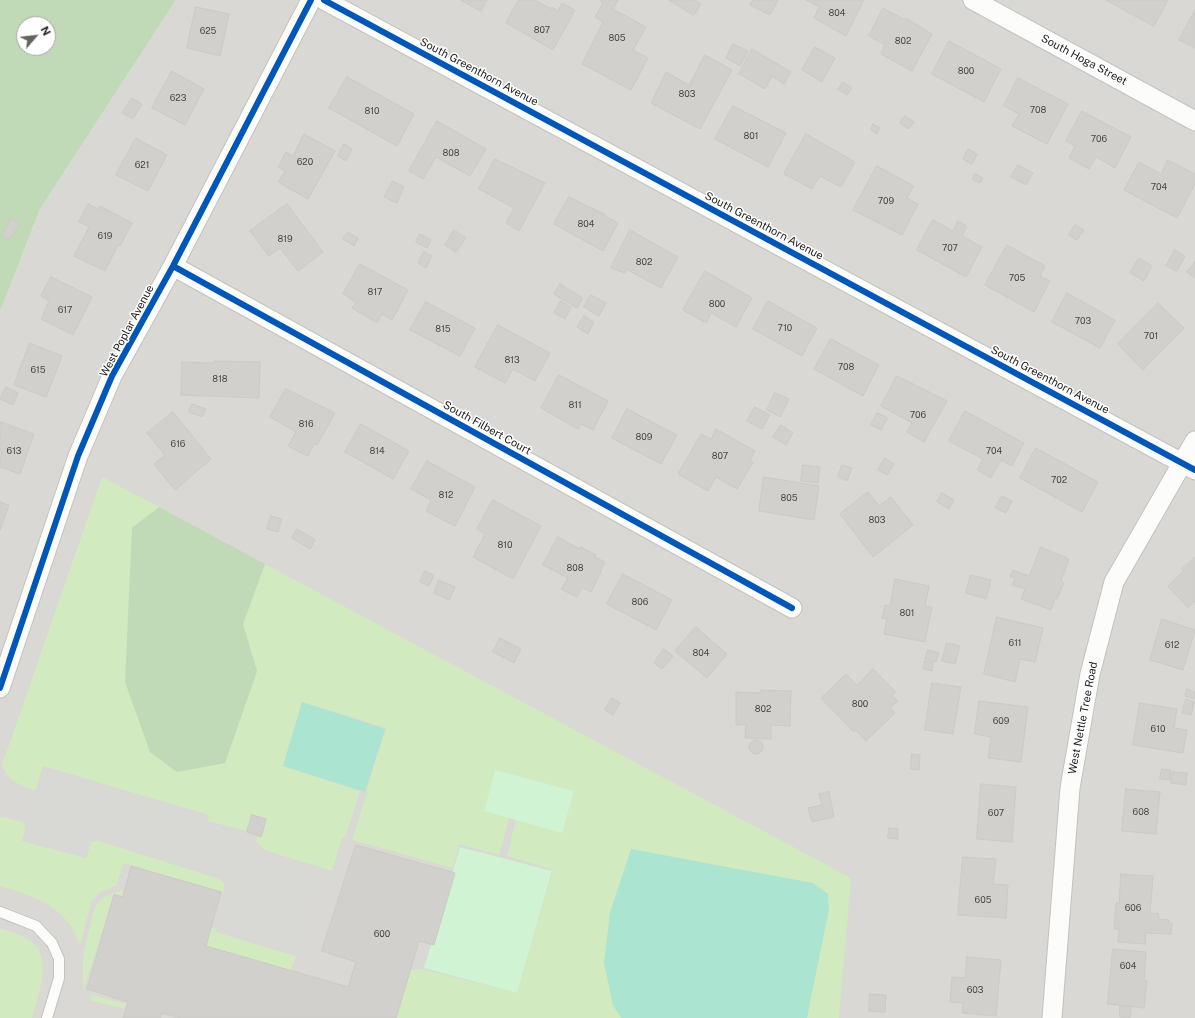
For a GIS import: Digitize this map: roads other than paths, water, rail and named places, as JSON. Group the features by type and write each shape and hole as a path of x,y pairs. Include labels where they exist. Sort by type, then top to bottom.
{"street":[{"name":"West Poplar Avenue","path":"0,688 78,456 112,376 173,266 311,0"},
{"name":"South Greenthorn Avenue","path":"324,0 1189,467"},
{"name":"South Hoga Street","path":"973,0 1195,121"},
{"name":"South Filbert Court","path":"173,266 792,608"},
{"name":"West Nettle Tree Road","path":"1052,1018 1070,788 1090,674 1114,582 1189,467 1195,441"}],"lane":[{"path":"0,912 36,926 52,943 59,959 59,978 47,1018"}]}
